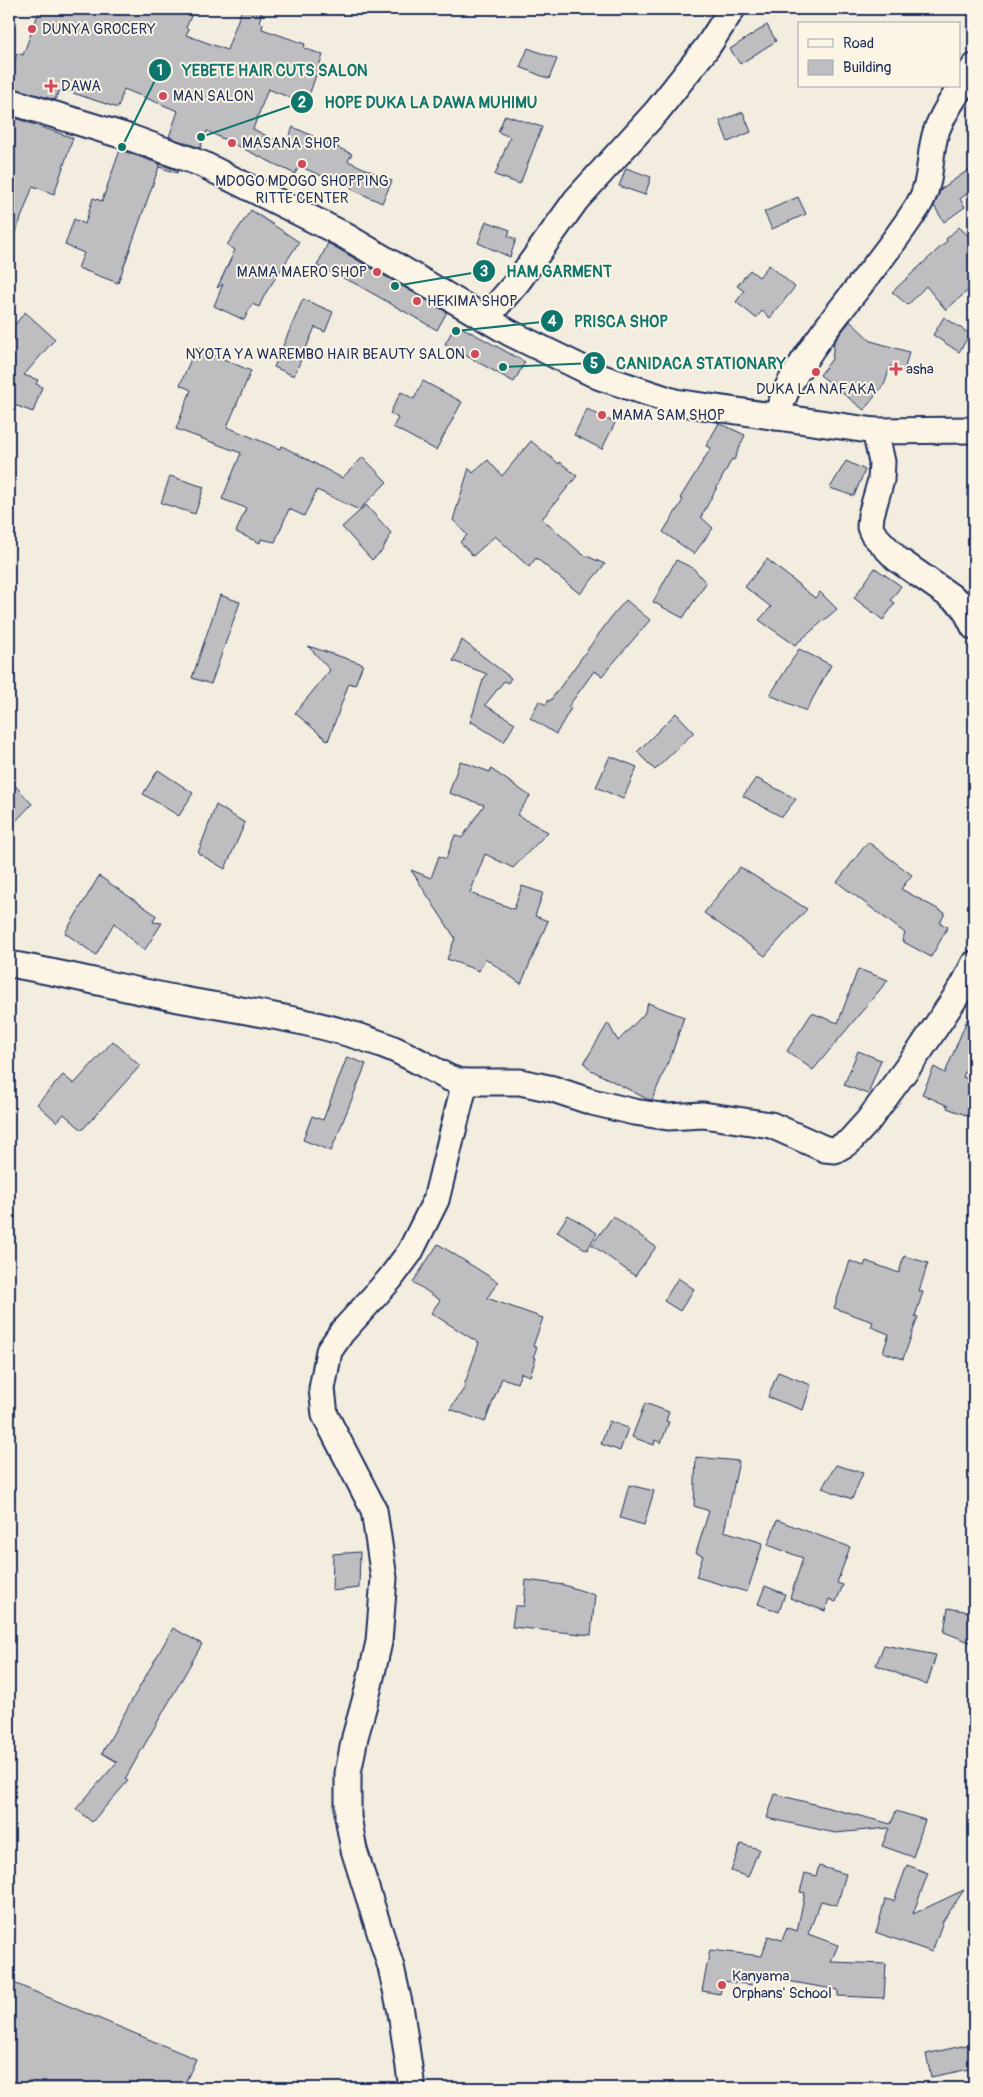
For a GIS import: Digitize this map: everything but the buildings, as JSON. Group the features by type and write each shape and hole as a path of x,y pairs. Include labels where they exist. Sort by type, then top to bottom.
{"street":[{"path":"486,318 518,281 576,200 657,111 703,54 732,9"},
{"path":"776,417 788,386 815,345 873,270 918,206 928,183 933,145 941,120 974,67"},
{"path":"9,101 131,138 202,164 342,234 510,334 600,377 675,402 776,417 875,430 974,430"},
{"path":"875,430 882,462 881,480 870,515 870,527 873,534 896,559 963,605 974,627"},
{"path":"9,964 303,1022 381,1044 449,1078 465,1082 520,1082 553,1089 592,1102 634,1112 668,1117 703,1115 763,1124 791,1132 825,1148 835,1150 849,1142 868,1121 921,1049 963,986 974,964"},
{"path":"412,2088 401,2012 391,1967 354,1850 348,1817 348,1773 379,1642 384,1578 374,1510 325,1415 322,1389 329,1351 342,1332 390,1279 410,1252 436,1200 465,1082"}],"place":[{"name":"DUNYA GROCERY","path":"32,29"},
{"name":"DAWA","path":"51,86"},
{"name":"MAN SALON","path":"163,96"},
{"name":"HOPE DUKA LA DAWA MUHIMU","path":"201,137"},
{"name":"MASANA SHOP","path":"232,143"},
{"name":"YEBETE HAIR CUTS SALON","path":"122,147"},
{"name":"MDOGO MDOGO SHOPPING RITTE CENTER","path":"302,164"},
{"name":"MAMA MAERO SHOP","path":"377,272"},
{"name":"HAM GARMENT","path":"395,286"},
{"name":"HEKIMA SHOP","path":"417,301"},
{"name":"PRISCA SHOP","path":"456,331"},
{"name":"NYOTA YA WAREMBO HAIR BEAUTY SALON","path":"475,354"},
{"name":"CANIDACA STATIONARY","path":"503,367"},
{"name":"asha","path":"896,369"},
{"name":"DUKA LA NAFAKA","path":"816,372"},
{"name":"MAMA SAM SHOP","path":"602,415"},
{"name":"Kanyama Orphans' School","path":"722,1985"}]}
